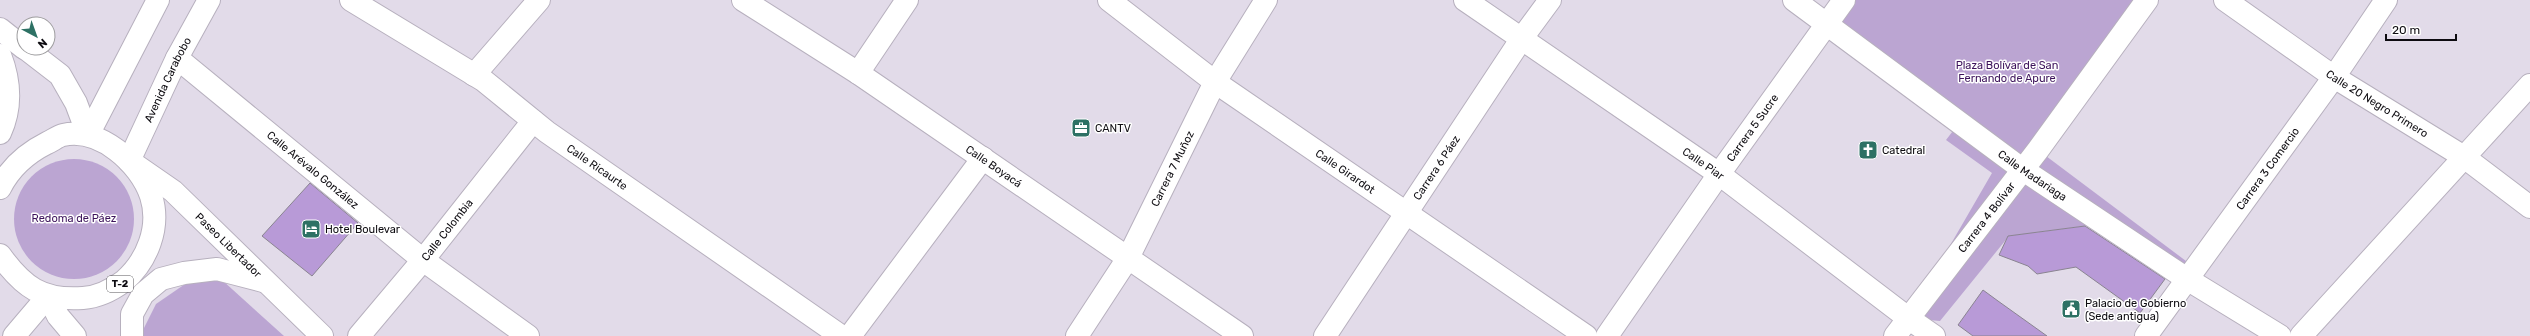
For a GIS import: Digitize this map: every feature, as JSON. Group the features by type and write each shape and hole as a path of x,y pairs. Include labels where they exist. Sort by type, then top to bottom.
{"main road":[{"path":"88,135 158,0"},
{"name":"Avenida Carabobo","path":"129,161 177,58 209,0"},
{"name":"Calle Ricaurte","path":"352,0 474,75 533,121 841,336"},
{"path":"474,75 539,0"},
{"name":"Calle Boyacá","path":"743,0 858,73 1242,336"},
{"path":"858,73 907,0"},
{"name":"Calle Girardot","path":"1109,0 1216,82 1586,336"},
{"name":"Carrera 7 Muñoz","path":"1077,336 1128,258 1216,82 1266,0"},
{"name":"Calle Piar","path":"1465,0 1719,174 1908,318 1934,336"},
{"name":"Carrera 6 Páez","path":"1325,336 1522,38 1550,0"},
{"name":"Calle Madariaga","path":"1794,0 2022,169 2187,280 2280,336"},
{"name":"Carrera 5 Sucre","path":"1607,336 1719,174 1844,0"},
{"name":"Carrera 4 Bolívar","path":"1895,336 2022,169 2147,0"},
{"name":"Calle 20 Negro Primero","path":"2224,0 2334,77 2464,157 2530,207"},
{"name":"Carrera 3 Comercio","path":"2146,336 2334,77 2386,0"},
{"path":"0,29 16,42"},
{"path":"0,55 7,73 9,105 0,133"},
{"path":"34,56 60,76 76,104 88,135"},
{"name":"Calle Arévalo González","path":"177,58 423,260 528,336"},
{"path":"2301,336 2530,85"},
{"name":"Calle Colombia","path":"359,336 423,260 533,121"},
{"name":"T-2","path":"0,188 5,179 22,158 45,144 63,135 88,135 110,144 129,161 151,196 154,223 145,255 135,272 114,288 90,298 68,300 48,296 16,277 0,255"},
{"path":"850,336 982,158"},
{"name":"Paseo Libertador","path":"129,161 173,191 322,336"},
{"path":"132,336 132,314 143,294 161,279 184,273 217,269 264,281"},
{"path":"14,336 48,296 58,316 75,336"}],"green space":[{"name":"Plaza Bolívar de San Fernando de Apure","path":"1844,0 2147,0 2038,150 2190,264 2178,281 2092,225 2009,236 1940,321 1908,318 1992,173 1946,140 1959,123 1827,23"},
{"name":"Redoma de Páez","path":"74,159 86,160 97,164 107,169 116,177 124,186 129,196 133,207 133,231 129,242 124,252 116,261 107,269 97,274 86,278 74,279 62,278 51,274 41,269 32,261 24,252 19,242 15,231 14,219 15,207 19,196 24,186 32,177 41,169 51,164 62,160"},
{"path":"222,280 284,336 140,336 156,304 188,282"}],"building":[{"name":"Hotel Boulevar","path":"310,183 358,223 312,276 262,236"},
{"path":"2085,226 2165,279 2140,313 2076,267 2037,274 2028,266 1999,255 2008,236"},
{"path":"1983,290 2047,336 1973,336 1958,325"}],"place":[{"name":"CANTV","path":"1081,128"},
{"name":"Catedral","path":"1868,150"},
{"name":"Hotel Boulevar","path":"311,229"},
{"name":"Palacio de Gobierno (Sede antigua)","path":"2071,309"}]}
